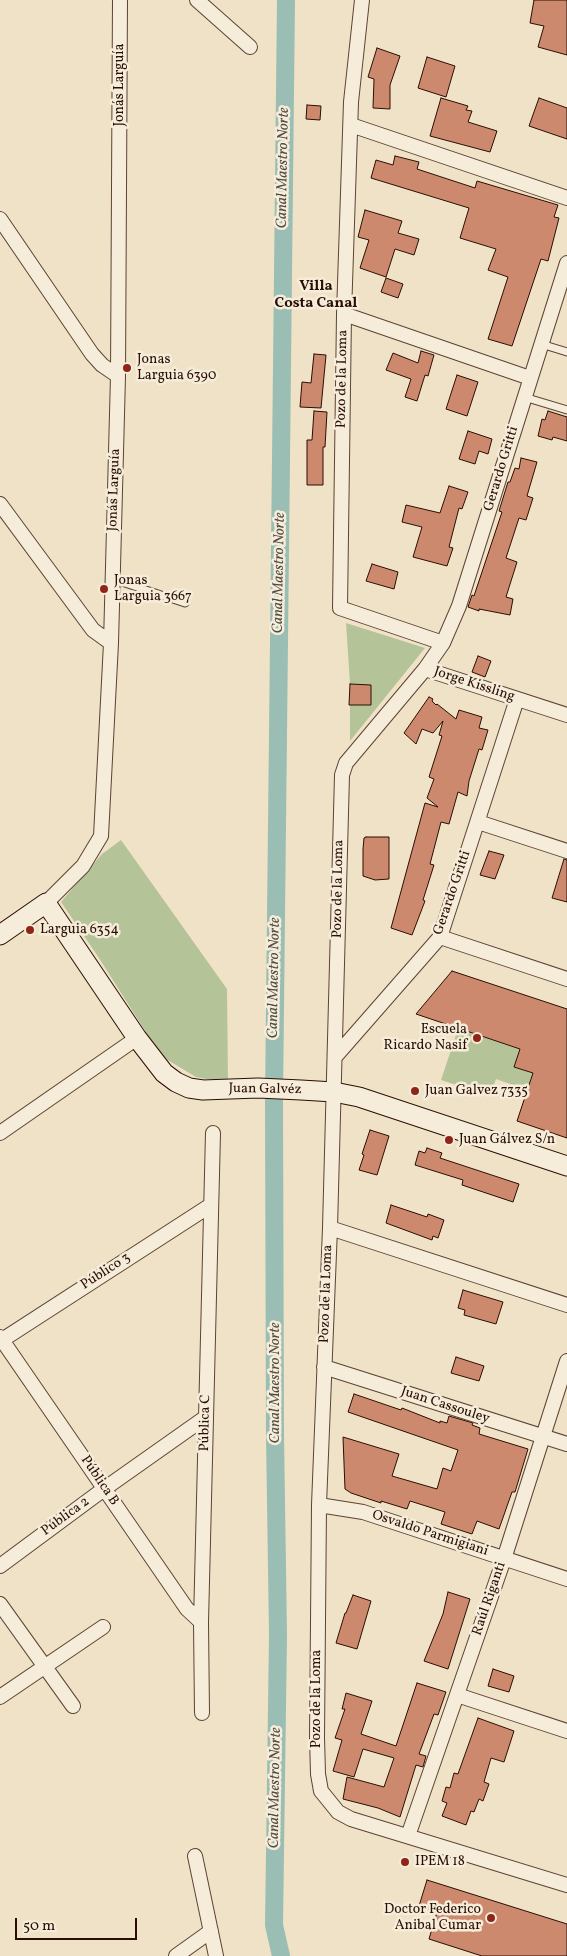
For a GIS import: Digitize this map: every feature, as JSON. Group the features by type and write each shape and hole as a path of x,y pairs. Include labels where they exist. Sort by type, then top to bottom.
{"main road":[{"name":"Jonás Larguía","path":"0,935 46,903"},
{"name":"Juan Galvéz","path":"46,903 137,1038 164,1073 176,1082 189,1088 202,1090 258,1088 334,1092 359,1097 567,1166"}],"street":[{"name":"Jonás Larguía","path":"46,903 82,866 101,836 111,643 118,376 120,0"},
{"path":"197,0 250,47"},
{"name":"Pozo de la Loma","path":"362,0 351,102 344,314 340,608 443,642"},
{"path":"351,126 567,198"},
{"path":"0,220 92,354 102,365 118,376"},
{"name":"Gerardo Gritti","path":"425,669 443,642 459,606 567,263"},
{"path":"344,314 530,378"},
{"path":"0,504 93,630 111,643"},
{"name":"Jorge Kissling","path":"342,776 346,763 425,669 567,715"},
{"name":"Gerardo Gritti","path":"335,1057 440,937 518,699"},
{"name":"Pozo de la Loma","path":"342,776 330,1228 319,1505 318,1774 321,1790 333,1808 351,1819 408,1836"},
{"path":"478,822 567,851"},
{"path":"440,937 567,979"},
{"path":"0,1133 137,1038"},
{"name":"Pública C","path":"202,1713 201,1622 213,1133"},
{"name":"Público 3","path":"1,1338 211,1205"},
{"path":"330,1228 567,1305"},
{"name":"Pública B","path":"1,1338 187,1609 201,1622"},
{"name":"Raúl Riganti","path":"408,1836 504,1559 567,1361"},
{"name":"Juan Cassouley","path":"324,1367 567,1444"},
{"name":"Pública 2","path":"0,1566 206,1417"},
{"name":"Osvaldo Parmigiani","path":"319,1505 363,1512 567,1579"},
{"path":"0,1604 73,1706"},
{"path":"0,1697 44,1665 103,1627"},
{"path":"457,1695 567,1731"},
{"path":"408,1836 567,1885"},
{"path":"195,1856 216,1956"},
{"path":"176,1956 211,1930"}],"lane":[{"path":"541,344 567,352"},
{"path":"524,397 567,410"},
{"path":"113,579 185,603"}],"green space":[{"path":"346,623 425,648 350,741 350,684"},
{"path":"121,840 227,989 228,1083 196,1077 161,1056 61,902 102,854"},
{"path":"458,1029 520,1049 514,1067 533,1073 527,1090 496,1079 490,1096 441,1080"}],"building":[{"path":"534,0 567,0 567,55 538,47 544,26 530,23"},
{"path":"377,48 400,56 390,85 390,109 373,108 374,79 368,77"},
{"path":"427,57 455,66 446,97 418,88"},
{"path":"441,98 468,106 466,110 472,111 468,122 497,131 490,152 430,136"},
{"path":"539,98 567,108 567,139 529,126"},
{"path":"307,105 321,106 320,120 306,119"},
{"path":"395,156 419,162 417,169 475,188 477,181 558,205 554,217 559,218 548,261 541,259 512,346 488,339 508,277 488,270 496,249 460,238 469,208 371,178 376,160 393,165"},
{"path":"365,210 402,221 398,233 419,239 414,255 395,249 386,277 360,268 369,240 358,237"},
{"path":"386,278 403,284 398,298 381,292"},
{"path":"421,351 434,355 428,376 425,375 417,401 405,397 411,379 386,370 393,353 418,363"},
{"path":"314,354 326,355 321,408 300,407 302,382 311,383"},
{"path":"457,375 478,382 467,416 446,409"},
{"path":"314,411 327,412 325,447 323,447 323,485 307,485 307,440 312,440"},
{"path":"548,411 567,417 567,441 553,437 552,440 538,436 542,419 545,420"},
{"path":"468,431 492,439 488,454 479,451 475,464 459,459"},
{"path":"521,458 537,462 527,496 533,498 526,520 519,518 506,558 517,562 506,597 513,599 510,615 479,609 479,611 468,607 472,595 474,596 502,512 499,511 508,482 510,482 515,468 519,469"},
{"path":"449,486 468,492 462,509 459,508 449,547 453,548 447,566 413,557 422,527 402,522 406,505 440,513"},
{"path":"372,564 398,572 394,589 366,581"},
{"path":"478,656 491,661 485,677 472,672"},
{"path":"350,684 371,685 371,705 349,705"},
{"path":"429,697 433,699 432,701 436,705 456,719 459,710 482,717 479,728 488,730 482,750 479,749 469,781 467,796 458,792 449,824 441,822 430,864 434,865 423,900 425,901 412,935 391,928 425,803 438,807 427,798 434,779 429,777 442,736 439,735 443,721 433,733 422,729 416,744 404,733"},
{"path":"389,837 389,879 375,880 363,876 363,849 364,838"},
{"path":"489,851 504,855 495,879 480,875"},
{"path":"564,859 567,860 567,902 552,898"},
{"path":"452,971 567,1009 567,1138 517,1121 533,1073 514,1067 520,1049 416,1014"},
{"path":"370,1130 389,1136 377,1175 359,1170"},
{"path":"427,1148 442,1153 440,1158 519,1184 513,1202 462,1185 463,1180 415,1165 419,1151 425,1153"},
{"path":"391,1205 427,1217 428,1214 444,1220 438,1238 433,1236 432,1240 386,1223"},
{"path":"463,1290 503,1302 496,1324 464,1315 465,1310 458,1308"},
{"path":"456,1357 484,1366 479,1381 451,1373"},
{"path":"354,1394 401,1410 402,1408 440,1423 440,1421 447,1423 449,1416 473,1423 472,1425 480,1428 479,1434 528,1449 515,1492 512,1492 499,1529 477,1521 472,1534 441,1524 445,1512 410,1501 407,1509 381,1501 381,1503 351,1493 345,1489 343,1437 399,1454 392,1476 437,1489 443,1468 451,1471 458,1450 348,1412"},
{"path":"448,1592 470,1599 448,1669 424,1661 443,1614"},
{"path":"353,1595 371,1601 357,1649 336,1643 345,1613"},
{"path":"493,1669 514,1676 509,1692 488,1686"},
{"path":"417,1683 446,1692 438,1715 434,1714 419,1754 426,1756 423,1767 416,1765 400,1817 378,1808 343,1799 347,1777 384,1787 394,1758 363,1749 354,1777 333,1771 342,1740 335,1738 345,1709 342,1709 346,1693 372,1701 361,1734 396,1746"},
{"path":"478,1718 514,1731 504,1762 491,1758 484,1782 489,1784 483,1801 479,1799 474,1812 471,1811 466,1825 442,1816 447,1803 442,1801 446,1787 450,1788 454,1773 458,1774"},
{"name":"Doctor Federico Anibal Cumar","path":"427,1880 567,1924 567,1956 482,1956 429,1939 437,1912 419,1906"}],"waterway":[{"name":"Canal Maestro Norte","path":"281,1956 274,1925 278,1635 275,1435 274,1099 286,0"}],"place":[{"name":"Jonas Larguia 6390","path":"127,368"},
{"name":"Jonas Larguia 3667","path":"104,589"},
{"name":"Larguia 6354","path":"30,930"},
{"name":"Escuela Ricardo Nasif","path":"477,1038"},
{"name":"Juan Galvez 7335","path":"415,1091"},
{"name":"Juan Gálvez S/n","path":"449,1140"},
{"name":"IPEM 18","path":"405,1862"},
{"name":"Doctor Federico Anibal Cumar","path":"491,1918"}],"district":[{"name":"Villa Costa Canal","path":"316,296"}]}
